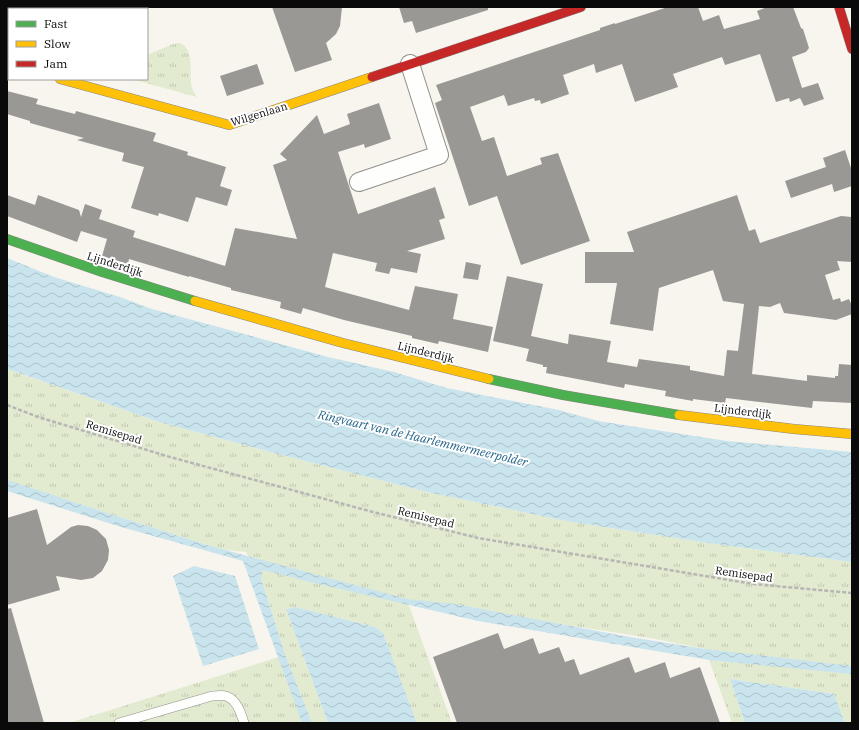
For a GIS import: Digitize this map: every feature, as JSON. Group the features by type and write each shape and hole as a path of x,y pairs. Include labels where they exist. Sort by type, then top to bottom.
{"street":[{"name":"Wilgenlaan","path":"64,80 230,124 581,7"},
{"path":"839,7 852,49"},
{"path":"359,182 440,155 410,64"},
{"name":"Lijnderdijk","path":"7,239 88,268 215,308 303,333 460,373 634,408 721,421 852,434"}],"lane":[{"path":"119,723 212,696 226,696 234,702 244,723"}],"path":[{"name":"Remisepad","path":"7,405 38,417 170,458 373,512 478,538 753,584 852,593"}],"green space":[{"path":"8,7 88,8 8,8"},
{"path":"180,43 188,51 190,57 192,88 197,97 135,80 148,80 148,55 173,44"},
{"path":"7,369 159,422 427,492 566,521 708,543 852,562 852,663 850,663 852,669 852,723 845,723 834,694 730,679 745,723 732,723 705,649 650,638 407,600 452,723 417,723 383,633 375,627 295,607 286,609 328,723 312,723 285,654 261,577 246,552 225,550 207,545 7,481"},
{"path":"279,657 302,723 69,723"}],"water":[{"name":"Ringvaart van de Haarlemmermeerpolder","path":"7,258 54,277 120,297 152,309 328,357 394,372 447,388 559,410 598,421 727,441 852,452 852,562 708,543 566,521 427,492 159,422 7,369"},
{"path":"7,480 207,545 407,599 455,604 624,636 705,649 852,666 852,674 709,660 478,621 263,570 261,578 285,654 312,723 302,723 243,561 121,527 7,491"},
{"path":"194,566 235,576 259,649 203,666 173,576"},
{"path":"295,607 375,627 383,633 417,723 328,723 286,609"},
{"path":"730,679 834,694 845,723 745,723"}],"building":[{"path":"272,7 342,7 340,26 336,34 326,43 332,60 295,72"},
{"path":"399,7 488,7 488,10 416,33 412,21 404,23"},
{"path":"668,7 698,7 703,21 719,15 724,29 760,19 757,11 767,7 793,7 801,28 803,29 809,48 806,52 792,57 802,88 818,83 824,99 804,106 800,98 790,102 789,98 776,102 760,54 725,65 722,57 673,74 678,87 635,102 622,64 596,73 594,64 563,75 569,94 541,104 540,100 535,101 534,98 508,106 504,95 470,107 482,141 494,137 507,176 542,164 540,158 558,153 590,241 521,265 497,196 469,206 435,103 442,100 436,85 600,30 600,28"},
{"path":"257,64 264,84 227,96 220,76"},
{"path":"7,91 38,99 36,104 75,114 76,111 156,133 153,141 188,152 187,155 226,167 220,186 232,190 227,206 196,197 188,222 159,213 158,216 131,208 144,167 122,161 124,153 77,140 84,138 30,123 30,121 7,114"},
{"path":"379,103 391,139 365,148 364,144 338,152 358,214 435,187 445,218 439,220 445,239 407,251 421,254 417,273 391,268 389,274 375,271 377,263 333,253 325,287 409,310 415,286 458,294 453,319 493,327 488,352 439,341 438,344 412,338 412,336 344,320 303,308 301,314 280,308 281,302 231,290 231,288 129,259 128,264 102,256 107,239 81,231 77,242 7,216 7,195 35,205 38,195 79,210 81,217 85,204 102,210 99,219 135,231 133,237 225,266 235,228 297,239 273,165 287,160 280,154 317,115 324,134 350,124 347,114"},
{"path":"845,150 852,171 852,186 834,192 832,184 791,198 785,181 826,167 823,158"},
{"path":"737,195 749,231 755,229 760,243 841,216 852,217 852,262 837,261 840,270 825,275 833,300 840,298 841,302 849,299 852,306 852,314 836,320 784,313 780,303 770,307 759,306 752,374 807,381 807,375 835,378 835,376 838,376 839,364 852,365 852,403 813,401 812,408 726,398 725,403 693,399 693,401 665,396 666,391 625,384 624,388 546,373 547,367 526,361 529,349 493,341 507,276 543,284 531,336 568,344 569,334 611,341 607,362 637,367 639,359 690,366 690,370 724,376 727,350 738,351 744,304 723,301 713,270 659,288 653,331 610,324 617,283 585,283 585,252 634,252 627,232"},
{"path":"466,262 481,265 478,280 463,278"},
{"path":"37,509 47,545 71,527 78,525 88,526 97,530 106,539 109,550 108,560 102,571 93,578 81,580 56,576 60,590 7,605 7,518"},
{"path":"11,608 44,723 7,723 7,609"},
{"path":"498,633 504,649 533,638 539,654 559,647 565,662 574,659 580,675 629,657 635,673 665,662 670,678 700,667 720,723 457,723 433,657"}],"traffic: fast":[{"path":"7,239 102,272 195,301"},
{"path":"489,379 563,395 679,415"}],"traffic: slow":[{"path":"64,80 229,125 372,77"},
{"path":"195,301 343,343 489,379"},
{"path":"679,415 794,429 852,434"}],"traffic: jam":[{"path":"372,77 581,7"},
{"path":"839,7 852,49"}]}
